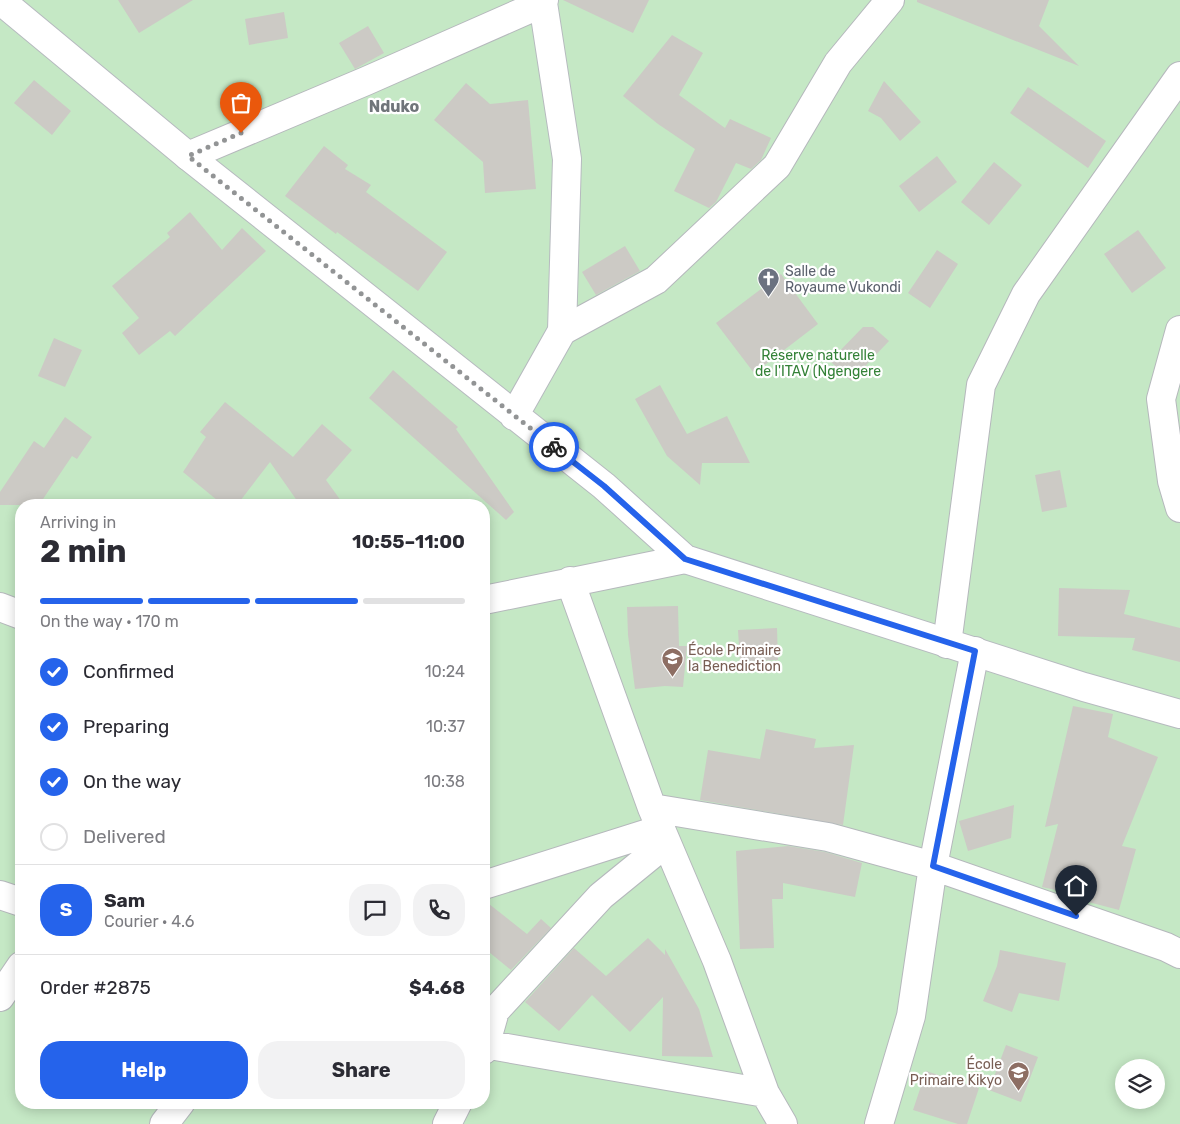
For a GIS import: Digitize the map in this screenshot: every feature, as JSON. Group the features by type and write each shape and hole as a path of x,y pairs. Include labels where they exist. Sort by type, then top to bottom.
{"street":[{"path":"0,0 188,156 604,486 685,559 1084,687 1180,714"},
{"path":"562,331 656,280 777,166 838,63 890,0"},
{"path":"188,156 366,81 544,1 567,160 562,331 514,416"},
{"path":"947,644 981,384 1026,294 1180,76"},
{"path":"1180,330 1161,399 1172,481 1180,508"},
{"path":"490,599 685,559"},
{"path":"570,581 660,827 717,961 765,1093 783,1124"},
{"path":"0,607 15,613"},
{"path":"879,1124 910,1016 933,866 975,651"},
{"path":"490,1028 495,1011 601,896 660,827"},
{"path":"490,883 660,827 828,837 933,866 1166,947 1180,954"},
{"path":"0,894 15,900"},
{"path":"0,997 15,975"},
{"path":"490,1047 765,1093"},
{"path":"164,1124 176,1109"},
{"path":"447,1124 454,1109"}],"green space":[{"name":"Réserve naturelle de l'ITAV (Ngengere","path":"0,0 1180,0 1180,1124 0,1124"}],"building":[{"path":"118,0 193,0 139,33"},
{"path":"563,0 649,0 633,33"},
{"path":"917,0 1049,0 1039,26 1079,66 917,2"},
{"path":"284,12 288,38 249,45 245,19"},
{"path":"368,26 384,53 355,69 339,43"},
{"path":"672,35 703,53 679,95 725,128 730,119 771,138 761,160 751,169 736,163 716,202 709,208 674,191 695,149 658,124 623,96"},
{"path":"34,80 71,111 52,135 14,103"},
{"path":"884,81 921,122 900,141 881,118 868,111"},
{"path":"466,83 490,104 528,100 536,189 485,193 483,162 434,120"},
{"path":"1028,87 1106,141 1088,168 1010,113"},
{"path":"324,146 348,165 345,169 371,185 366,192 447,252 418,291 285,196"},
{"path":"937,156 957,182 919,212 899,186"},
{"path":"994,162 1022,185 989,225 961,202"},
{"path":"190,212 222,250 242,228 266,251 175,336 170,331 139,355 122,333 139,318 112,286 170,237 167,233"},
{"path":"1138,230 1166,268 1132,293 1104,254"},
{"path":"625,246 640,271 596,295 582,272"},
{"path":"937,250 958,264 930,308 908,293"},
{"path":"781,274 818,324 754,373 716,323"},
{"path":"863,327 873,327 889,341 851,381 830,361"},
{"path":"54,338 82,350 65,387 38,376"},
{"path":"393,370 458,427 456,429 514,512 506,520 490,506 490,499 482,499 369,398"},
{"path":"660,385 687,434 727,416 750,463 702,463 700,485 667,456 635,399"},
{"path":"225,402 293,457 322,424 352,450 326,480 340,499 296,499 270,462 242,499 216,499 183,472 206,437 200,432"},
{"path":"65,417 92,437 77,459 72,456 43,499 15,499 15,505 0,505 0,492 34,441 44,448"},
{"path":"1060,470 1067,507 1042,512 1035,475"},
{"path":"1059,588 1130,590 1124,614 1180,628 1180,662 1132,650 1135,638 1058,636"},
{"path":"678,606 679,646 687,646 683,687 665,686 635,689 628,635 627,607"},
{"path":"777,628 778,660 740,662 738,630"},
{"path":"1073,706 1113,714 1108,737 1158,757 1122,846 1136,849 1119,910 1081,900 1082,896 1042,887 1058,824 1045,827"},
{"path":"766,729 816,739 814,748 854,745 843,825 700,800 708,750 760,759"},
{"path":"1014,805 1011,838 968,851 959,821"},
{"path":"788,846 825,852 862,863 855,897 783,883 783,899 772,899 774,948 740,949 736,851"},
{"path":"490,905 527,934 541,919 551,928 511,970 490,953"},
{"path":"648,938 665,955 665,949 699,1009 713,1057 662,1056 663,997 630,1032 592,995 559,1031 525,1002 574,948 606,976"},
{"path":"1000,950 1066,963 1059,1001 1019,993 1012,1012 983,1001 997,966"},
{"path":"1006,1045 1038,1057 1021,1102 989,1090"},
{"path":"926,1071 979,1088 967,1124 958,1124 913,1110"}],"way so far":[{"path":"241,133 188,156 554,447"}],"place":[{"name":"Salle de Royaume Vukondi","path":"769,298"},
{"name":"École Primaire la Benediction","path":"672,677"},
{"name":"École Primaire Kikyo","path":"1018,1091"}],"district":[{"name":"Nduko","path":"394,106"}],"route":[{"path":"554,447 604,486 685,559 947,644 975,651 933,866 1076,916"}]}
